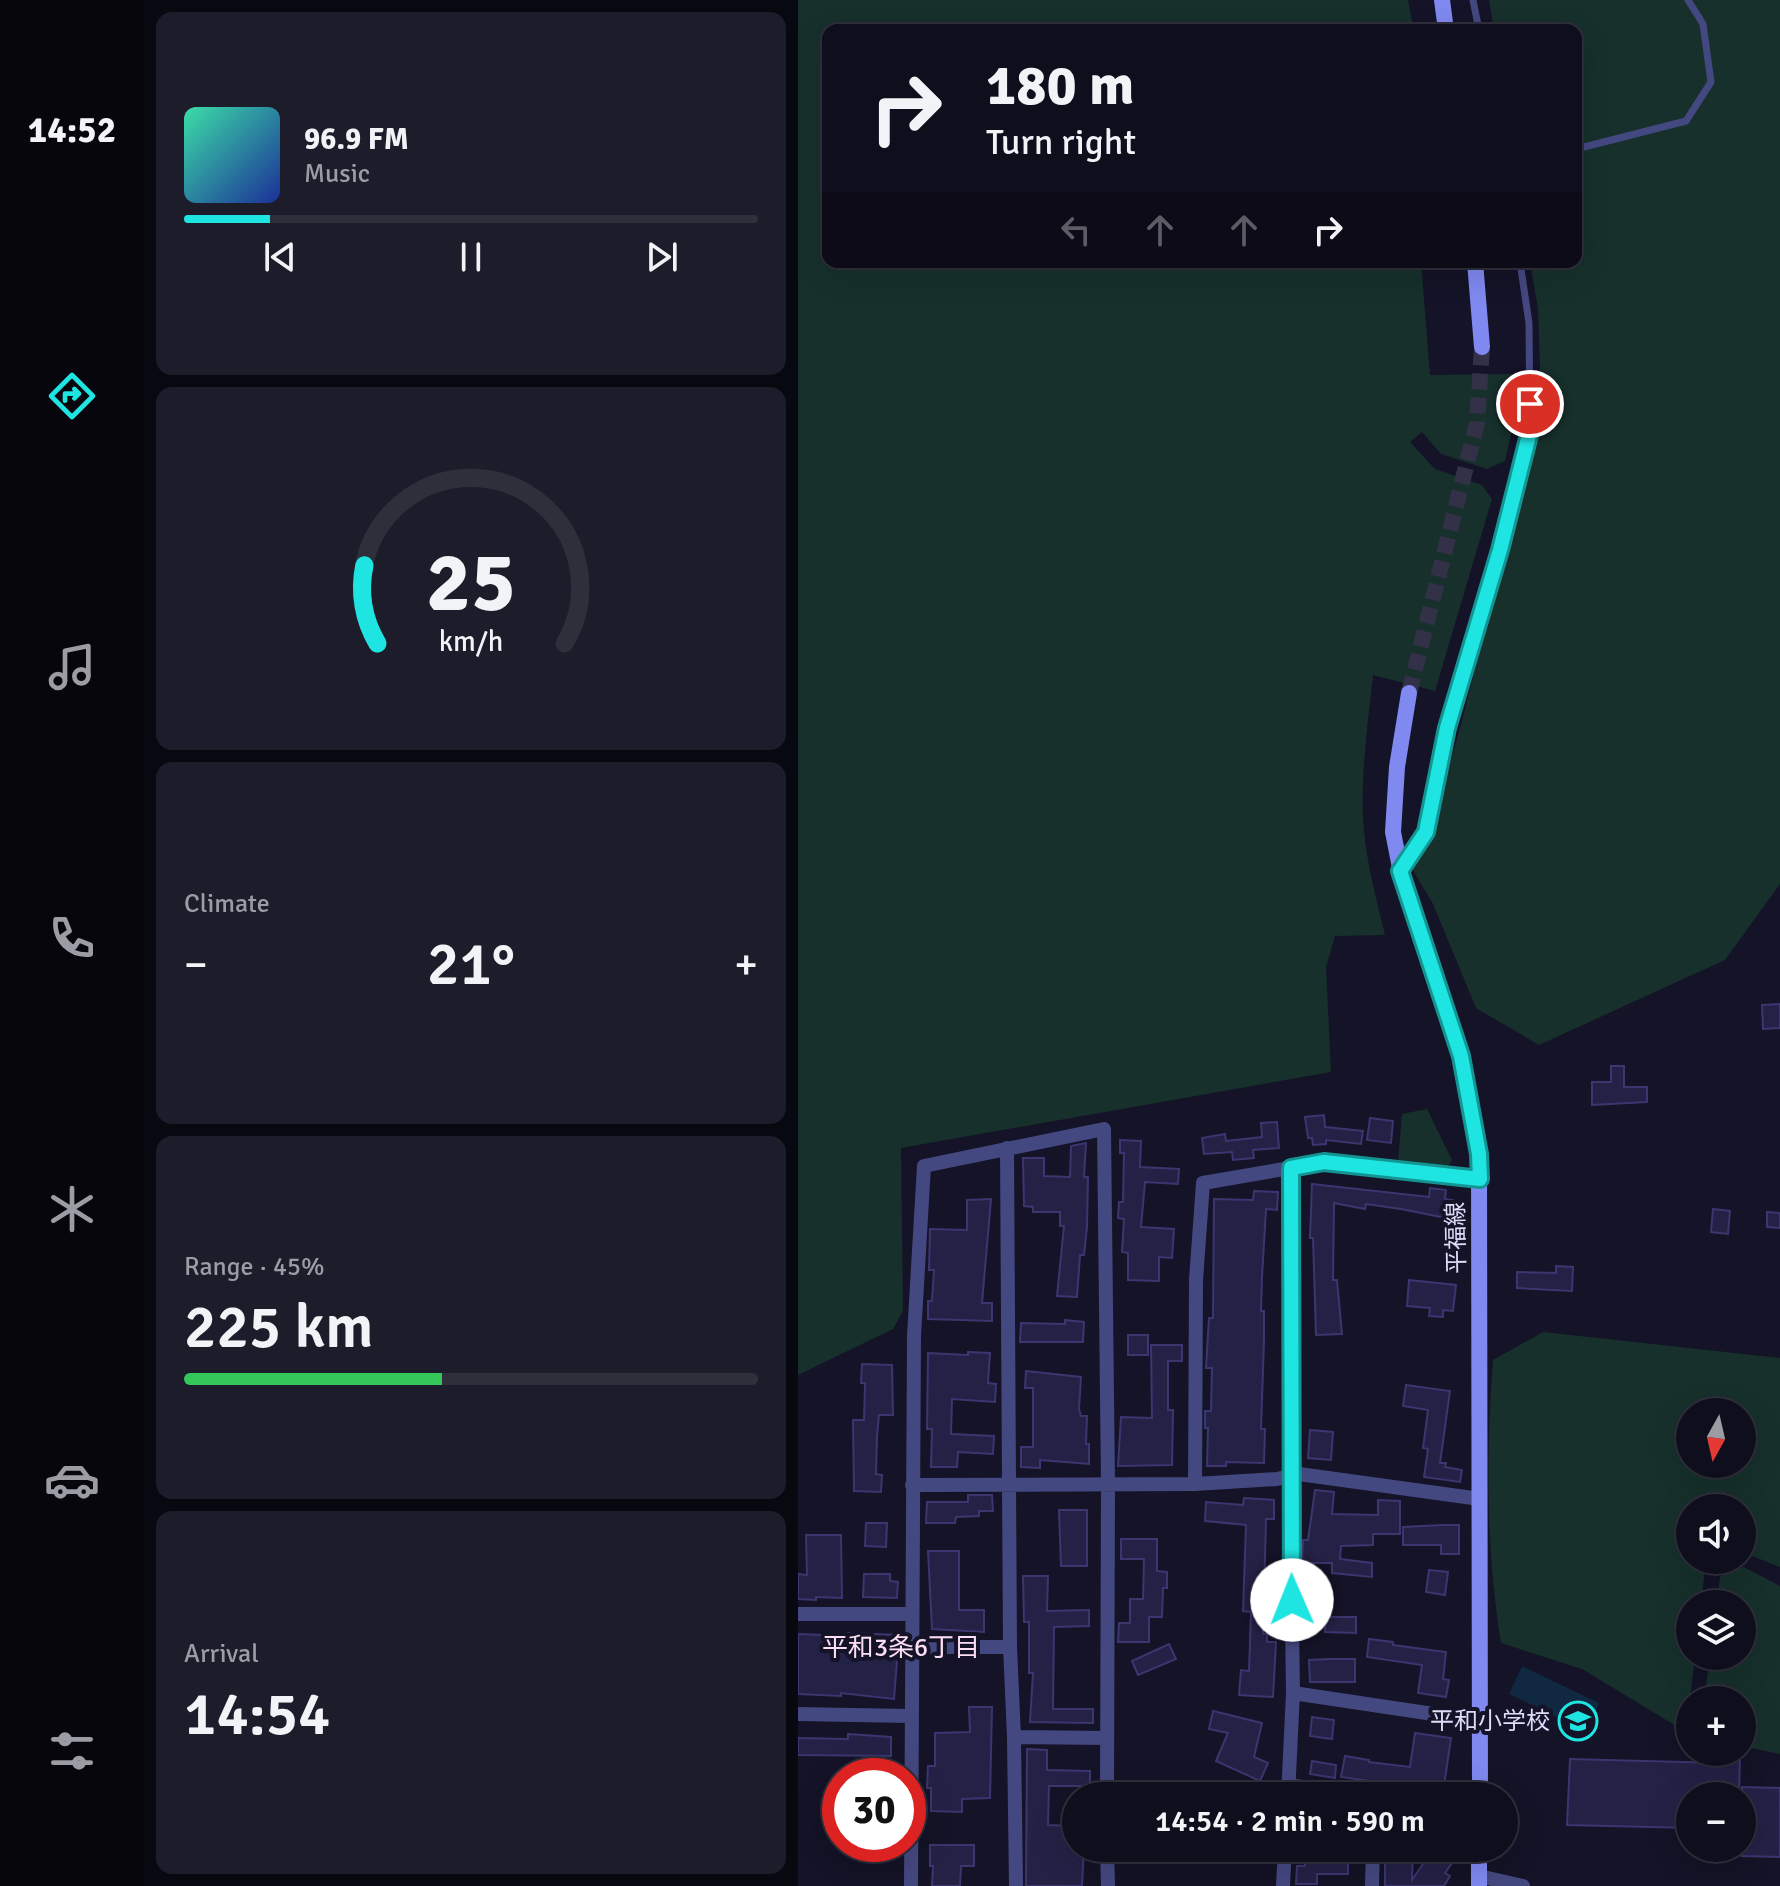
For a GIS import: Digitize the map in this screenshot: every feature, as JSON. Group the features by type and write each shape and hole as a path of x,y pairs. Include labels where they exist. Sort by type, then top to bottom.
{"street":[{"path":"1442,0 1445,24"},
{"path":"1475,268 1482,347"},
{"name":"平福線","path":"1409,693 1397,767 1393,832 1400,871 1461,1056 1479,1154 1480,1782"},
{"path":"911,1886 914,1336 924,1166 1104,1129 1107,1782"},
{"path":"1007,1148 1010,1647 1016,1886"},
{"path":"1195,1484 1196,1280 1203,1183 1324,1162 1480,1179"},
{"path":"1288,1782 1293,1693 1291,1168"},
{"path":"912,1485 1195,1484 1299,1474 1480,1499"},
{"path":"798,1614 911,1614"},
{"path":"911,1647 1010,1647"},
{"path":"1293,1693 1480,1721"},
{"path":"798,1714 910,1716"},
{"path":"1014,1737 1107,1738"},
{"path":"1107,1862 1108,1886"},
{"path":"1283,1886 1284,1862"},
{"path":"1372,1886 1373,1862"},
{"path":"1479,1881 1523,1886"}],"lane":[{"path":"1473,0 1478,24"},
{"path":"1582,147 1686,121 1711,82 1703,24 1688,0"},
{"path":"1400,871 1426,832 1447,728 1500,550 1530,431 1529,323 1521,268"}],"green space":[{"path":"798,0 1408,0 1413,24 822,24 822,268 1421,268 1430,375 1518,374 1513,425 1505,461 1487,469 1441,454 1422,432 1410,442 1435,469 1482,485 1492,499 1435,691 1373,675 1364,764 1363,818 1368,863 1385,935 1335,936 1326,967 1331,1072 901,1148 903,1311 893,1329 798,1375"},
{"path":"1489,0 1780,0 1780,884 1725,960 1539,1045 1476,1008 1433,904 1411,867 1431,831 1462,721 1534,431 1540,365 1538,309 1531,268 1582,268 1582,24 1493,24"},
{"path":"1427,1109 1452,1160 1446,1169 1398,1162 1402,1114"},
{"path":"1543,1332 1780,1358 1780,1567 1756,1558 1756,1494 1676,1494 1676,1574 1704,1574 1703,1590 1676,1590 1676,1670 1693,1670 1691,1686 1676,1686 1676,1726 1582,1669 1501,1643 1492,1573 1489,1431 1493,1360"},
{"path":"1756,1573 1780,1586 1780,1754 1756,1749 1756,1686 1706,1686 1708,1670 1756,1670 1756,1590 1718,1590 1720,1576"}],"water":[{"path":"1522,1666 1599,1703 1586,1731 1509,1694"}],"building":[{"path":"1780,1004 1780,1028 1763,1029 1762,1005"},
{"path":"1611,1066 1624,1066 1624,1087 1647,1087 1647,1102 1592,1105 1592,1082 1611,1082"},
{"path":"1324,1115 1325,1127 1363,1131 1361,1144 1326,1140 1326,1144 1313,1145 1312,1138 1308,1138 1305,1117"},
{"path":"1370,1118 1393,1121 1391,1143 1367,1140"},
{"path":"1277,1122 1279,1148 1253,1150 1254,1158 1233,1160 1232,1152 1204,1154 1202,1138 1225,1134 1226,1141 1262,1137 1261,1123"},
{"path":"1120,1140 1141,1141 1140,1167 1179,1169 1178,1184 1145,1182 1141,1227 1174,1229 1172,1258 1159,1257 1159,1281 1128,1280 1128,1253 1122,1252 1124,1219 1118,1218 1119,1202 1123,1202 1124,1153 1120,1153"},
{"path":"1086,1143 1084,1177 1088,1177 1087,1227 1084,1255 1080,1255 1077,1297 1057,1296 1064,1226 1060,1226 1060,1212 1033,1212 1033,1207 1024,1206 1023,1158 1044,1158 1044,1176 1070,1177 1071,1146"},
{"path":"1312,1184 1429,1197 1430,1188 1446,1190 1445,1199 1458,1201 1456,1220 1366,1204 1365,1209 1334,1203 1333,1280 1337,1280 1342,1334 1316,1335 1313,1238 1310,1238"},
{"path":"1254,1191 1278,1192 1277,1210 1266,1209 1262,1277 1264,1341 1261,1429 1265,1429 1264,1463 1226,1462 1226,1466 1207,1466 1205,1411 1211,1411 1212,1368 1206,1368 1209,1318 1213,1318 1214,1199 1253,1200"},
{"path":"991,1199 982,1303 992,1303 992,1321 928,1319 934,1270 929,1270 930,1229 967,1230 967,1200"},
{"path":"1713,1209 1730,1211 1728,1234 1711,1232"},
{"path":"1767,1212 1780,1213 1780,1228 1767,1227"},
{"path":"1556,1266 1573,1267 1572,1291 1517,1288 1517,1272 1556,1273"},
{"path":"1409,1280 1456,1285 1453,1311 1443,1310 1443,1317 1429,1316 1430,1308 1407,1306"},
{"path":"1065,1320 1084,1322 1083,1342 1020,1342 1021,1323 1065,1324"},
{"path":"1128,1335 1148,1335 1148,1355 1128,1355"},
{"path":"1151,1345 1182,1345 1182,1361 1168,1361 1168,1410 1173,1410 1172,1465 1118,1466 1121,1417 1152,1418"},
{"path":"968,1352 990,1353 988,1383 996,1384 995,1402 952,1399 951,1434 994,1436 993,1454 958,1452 957,1467 931,1467 932,1429 927,1429 928,1353 968,1355"},
{"path":"862,1364 892,1365 893,1415 879,1415 877,1436 876,1474 882,1475 881,1492 854,1491 853,1420 864,1420"},
{"path":"1026,1371 1081,1377 1079,1409 1081,1416 1087,1416 1089,1464 1040,1460 1040,1468 1021,1467 1021,1447 1033,1447 1033,1388 1025,1388"},
{"path":"1406,1385 1450,1391 1440,1463 1462,1470 1460,1482 1424,1477 1428,1449 1423,1448 1428,1410 1403,1406"},
{"path":"1310,1430 1333,1432 1331,1460 1308,1458"},
{"path":"1315,1490 1334,1492 1332,1514 1378,1515 1378,1500 1400,1501 1400,1534 1373,1534 1373,1545 1341,1546 1340,1559 1372,1563 1372,1577 1332,1573 1332,1563 1302,1563 1303,1540 1308,1540"},
{"path":"968,1495 992,1495 993,1511 979,1511 979,1516 956,1517 955,1523 926,1523 927,1502 968,1502"},
{"path":"1244,1498 1274,1500 1274,1519 1266,1519 1263,1634 1267,1634 1267,1642 1276,1642 1273,1697 1239,1695 1241,1670 1249,1671 1251,1612 1243,1611 1246,1525 1205,1521 1206,1502 1243,1505"},
{"path":"1059,1510 1087,1510 1087,1566 1061,1566"},
{"path":"866,1523 887,1523 886,1547 865,1546"},
{"path":"1459,1525 1459,1554 1441,1554 1441,1545 1403,1545 1403,1527"},
{"path":"806,1535 841,1535 842,1598 798,1599 798,1574 807,1575"},
{"path":"1121,1539 1157,1539 1157,1571 1167,1572 1162,1617 1149,1617 1149,1642 1118,1642 1119,1623 1130,1623 1130,1599 1143,1599 1144,1559 1121,1559"},
{"path":"928,1551 959,1551 959,1610 984,1610 984,1632 932,1629"},
{"path":"1429,1570 1448,1572 1445,1595 1426,1592"},
{"path":"864,1574 890,1574 890,1581 898,1582 897,1598 863,1597"},
{"path":"1023,1576 1048,1576 1047,1611 1089,1610 1089,1626 1054,1627 1053,1709 1093,1709 1093,1723 1030,1722 1033,1673 1029,1673 1029,1622 1024,1622"},
{"path":"1326,1617 1356,1617 1356,1633 1325,1632"},
{"path":"848,1633 899,1635 894,1699 841,1693 841,1696 798,1694 798,1634 848,1636"},
{"path":"1369,1639 1446,1652 1443,1679 1449,1680 1446,1697 1418,1693 1422,1665 1367,1657"},
{"path":"1169,1644 1176,1659 1138,1675 1132,1661"},
{"path":"1355,1659 1355,1682 1310,1682 1309,1660"},
{"path":"969,1707 992,1707 990,1798 962,1799 962,1812 931,1811 931,1788 927,1788 928,1766 935,1766 935,1733 970,1732"},
{"path":"1213,1711 1262,1723 1254,1757 1268,1763 1260,1781 1216,1761 1228,1733 1209,1729"},
{"path":"1312,1717 1334,1720 1332,1739 1310,1736"},
{"path":"1415,1733 1451,1738 1445,1782 1377,1782 1341,1777 1345,1756 1410,1767"},
{"path":"848,1734 891,1737 891,1756 798,1755 798,1738 848,1739"},
{"path":"1027,1749 1047,1750 1047,1770 1090,1771 1090,1782 1062,1782 1062,1786 1049,1786 1048,1825 1062,1826 1062,1862 1083,1862 1082,1886 1026,1886"},
{"path":"1570,1759 1676,1762 1676,1766 1740,1766 1739,1782 1676,1782 1676,1828 1567,1825"},
{"path":"1312,1761 1336,1765 1335,1778 1310,1774"},
{"path":"1756,1787 1780,1788 1780,1857 1756,1856"},
{"path":"930,1845 974,1845 974,1866 961,1866 960,1886 932,1886"},
{"path":"1305,1862 1348,1862 1348,1874 1317,1874 1317,1884 1296,1884 1297,1866 1305,1866"},
{"path":"1385,1862 1413,1862 1412,1880 1424,1862 1453,1862 1445,1873 1450,1876 1444,1886 1385,1886"}],"tunnel":[{"path":"1409,693 1477,423 1482,347"}],"place":[{"name":"平和小学校","path":"1578,1721"}],"district":[{"name":"平和3条6丁目","path":"901,1647"}],"route":[{"path":"1292,1600 1291,1168 1324,1162 1480,1179 1479,1154 1461,1056 1400,871 1426,832 1447,728 1500,550 1530,431 1530,404"}]}
